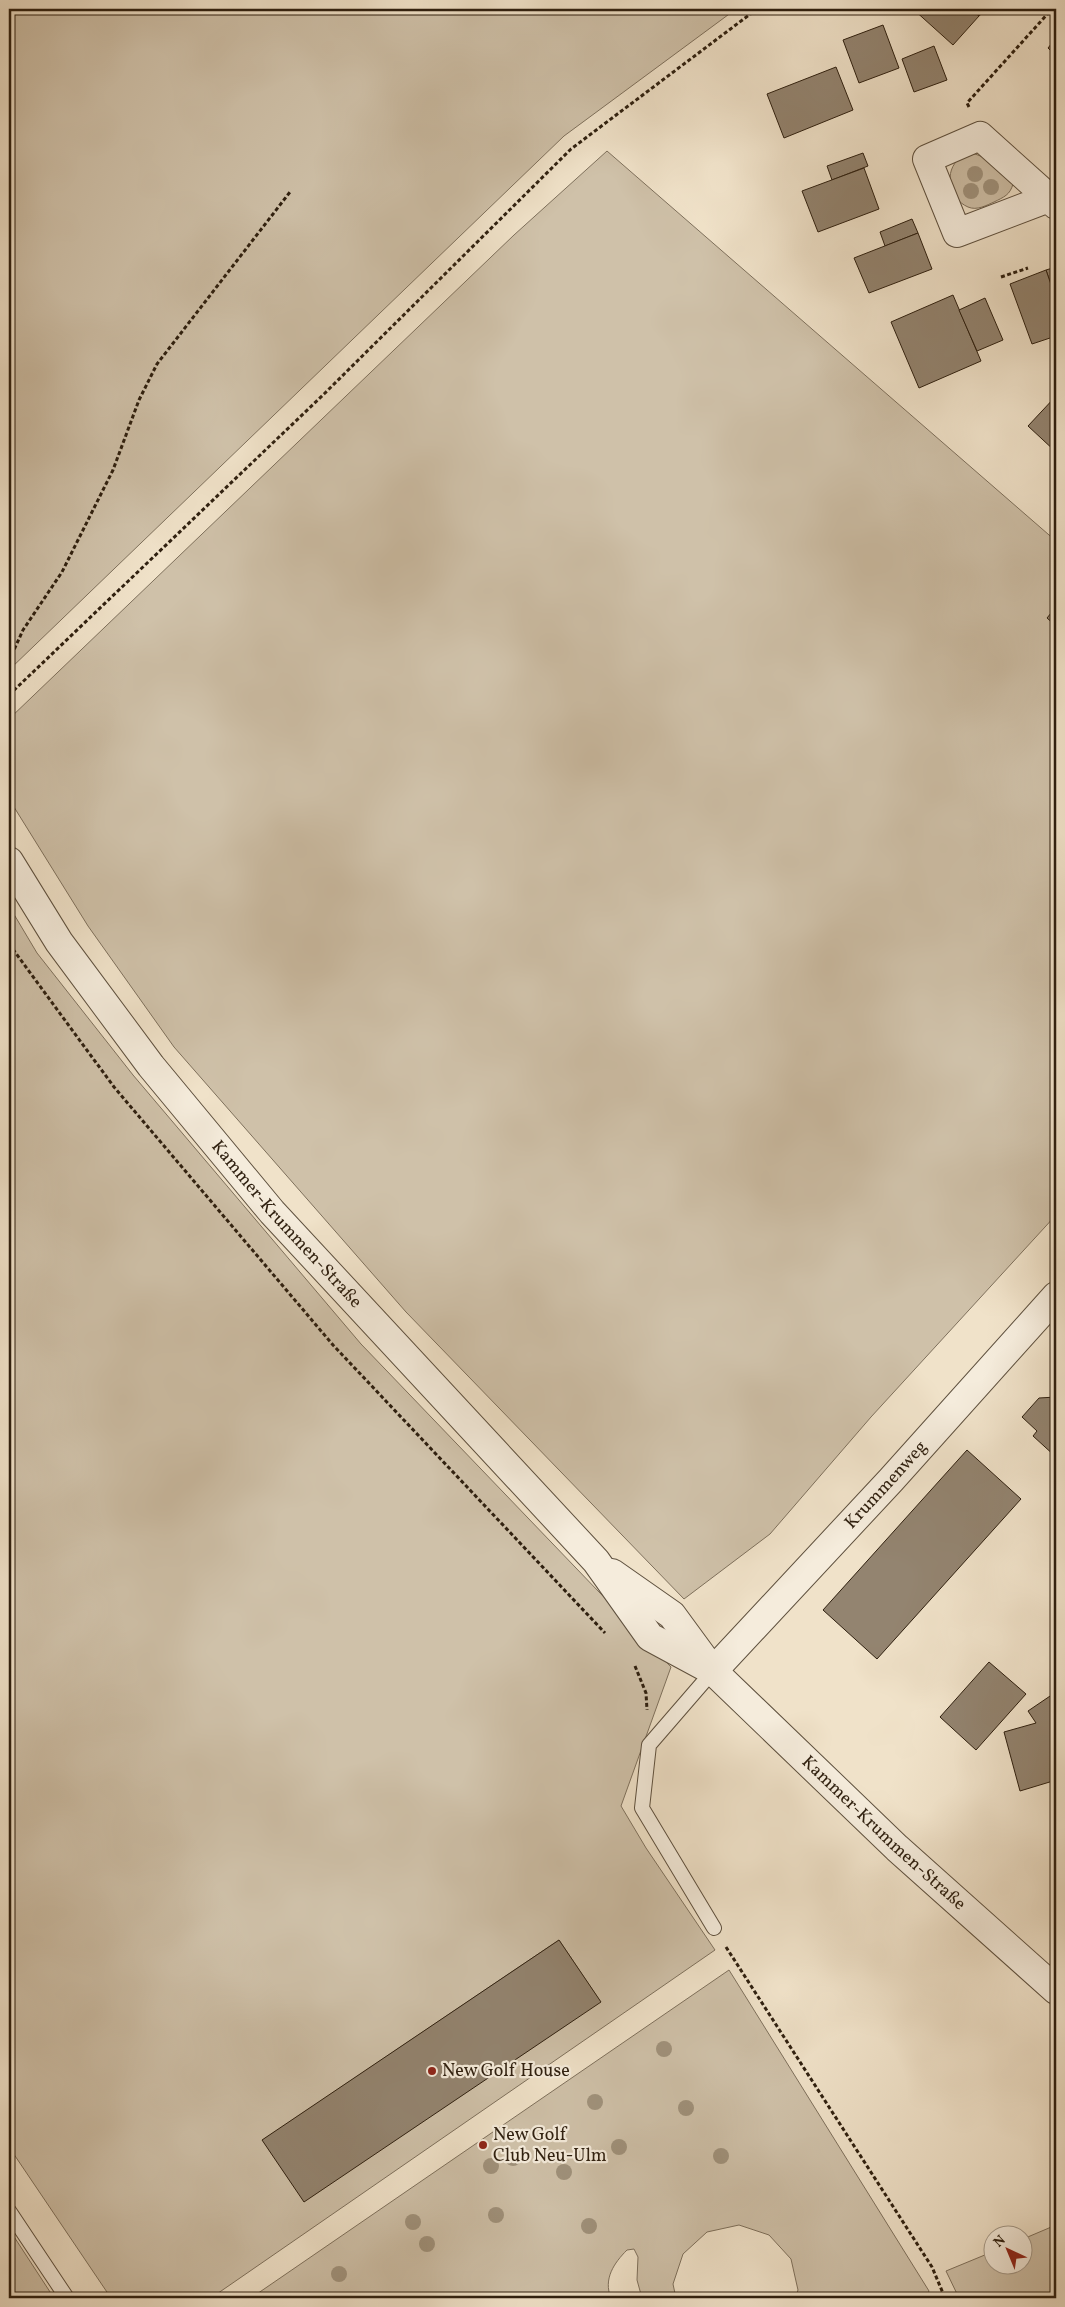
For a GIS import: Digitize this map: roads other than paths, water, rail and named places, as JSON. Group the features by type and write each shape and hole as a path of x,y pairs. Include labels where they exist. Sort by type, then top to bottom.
{"street":[{"path":"980,136 1053,201 957,233 927,159 980,136"},
{"name":"Kammer-Krummen-Straße","path":"9,861 59,942 145,1058 272,1212 596,1561 650,1637 713,1671 896,1848 1056,1990"},
{"name":"Krummenweg","path":"713,1671 891,1480 1056,1296"}],"lane":[{"path":"713,1671 649,1745 642,1808 714,1928"},
{"path":"9,2211 67,2298"}],"place":[{"name":"New Golf House","path":"432,2071"},
{"name":"New Golf Club Neu-Ulm","path":"483,2145"}]}
